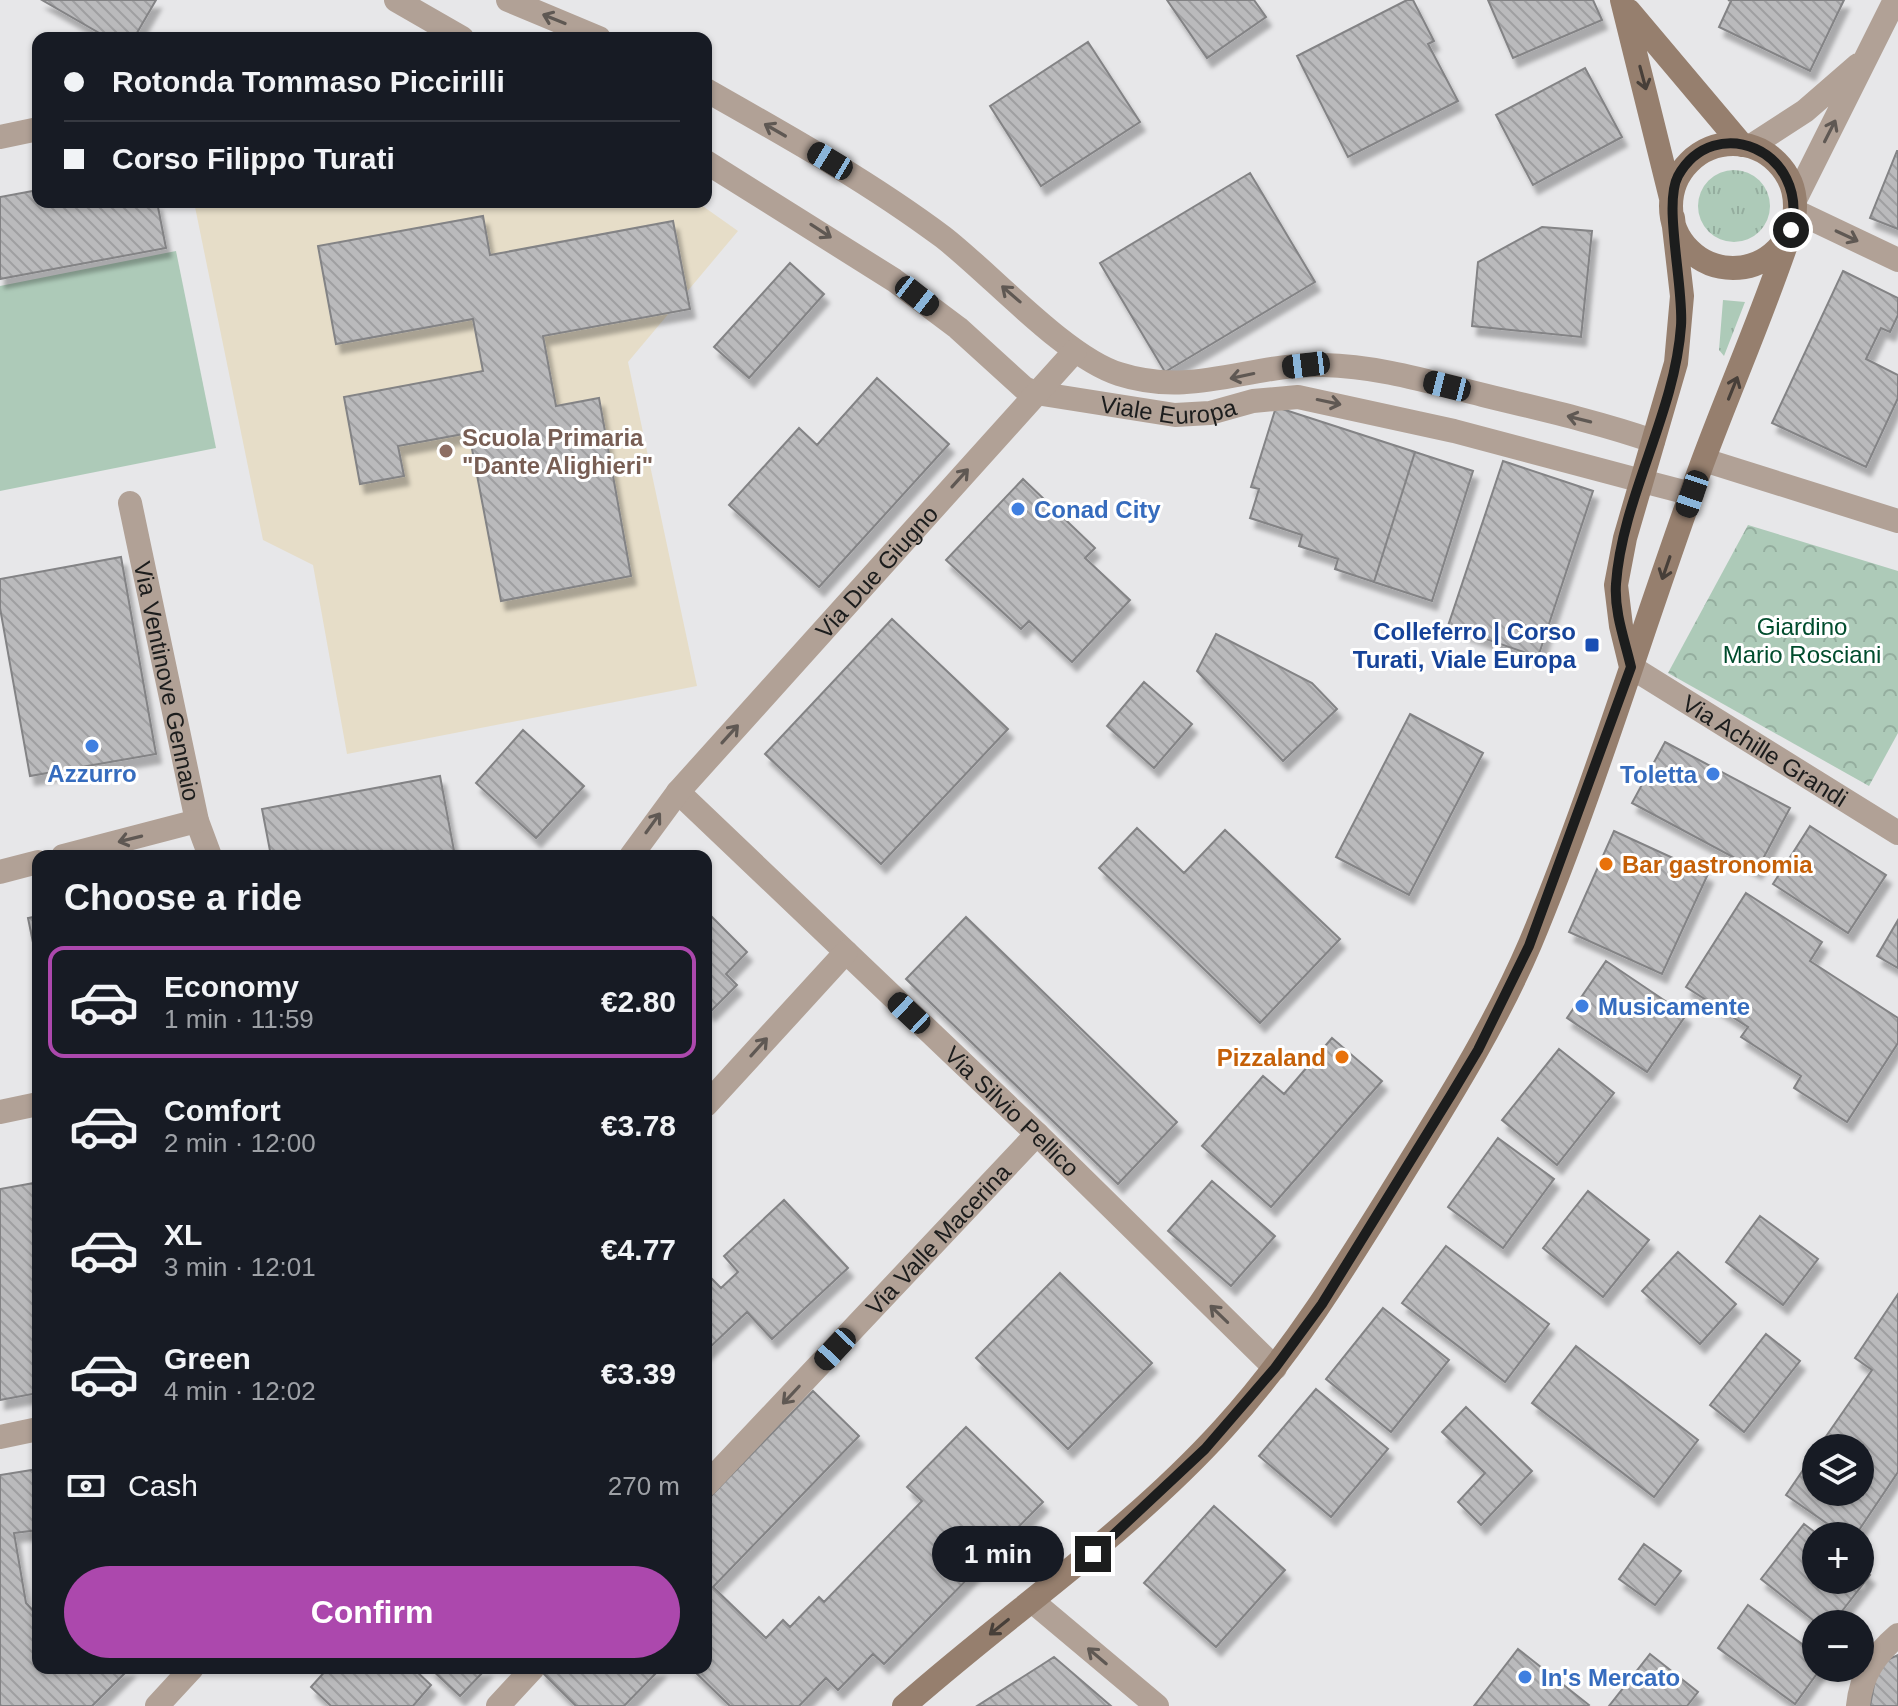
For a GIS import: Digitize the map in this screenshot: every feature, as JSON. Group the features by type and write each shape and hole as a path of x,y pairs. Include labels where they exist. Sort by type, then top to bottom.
{"main road":[{"path":"1622,1 1746,146"},
{"path":"1622,1 1677,234 1689,250 1706,262 1725,268 1745,268 1764,260 1781,247 1794,214"},
{"path":"904,1706 1093,1554 1226,1427 1322,1304 1478,1050 1529,946 1631,667 1704,460 1763,316 1794,214 1784,170 1769,155 1746,146 1710,148 1692,159 1679,175 1672,209 1681,279 1681,328 1676,363 1625,538 1616,585 1621,626 1631,667"}],"street":[{"path":"396,0 452,32"},
{"path":"508,0 585,32"},
{"path":"1895,0 1794,214 1898,260"},
{"path":"1746,146 1817,101 1866,59"},
{"name":"Viale Europa","path":"712,94 882,194 972,261 1075,351 1110,371 1140,380 1174,383 1223,380 1306,365 1389,372 1653,441"},
{"path":"0,137 32,130"},
{"name":"Viale Europa","path":"712,165 779,204 894,280 958,328 1024,388 1036,393 1175,415 1210,413 1253,401 1298,397 1454,431 1692,494"},
{"name":"Via Due Giugno","path":"635,850 678,792 1075,351"},
{"path":"1704,460 1898,521"},
{"name":"Via Ventinove Gennaio","path":"130,503 197,821 208,850"},
{"name":"Via Achille Grandi","path":"1631,667 1898,833"},
{"name":"Via Silvio Pellico","path":"678,792 1037,1134 1275,1368"},
{"path":"86,850 197,821"},
{"path":"0,872 32,864"},
{"path":"712,1098 846,952"},
{"path":"0,1112 32,1105"},
{"name":"Via Valle Macerina","path":"712,1479 1037,1134"},
{"path":"0,1437 32,1430"},
{"path":"1032,1601 1157,1706"},
{"path":"1858,1706 1872,1661 1898,1635"},
{"path":"157,1706 186,1674"},
{"path":"498,1706 527,1674"}],"shaded area":[{"name":"Scuola Primaria \"Dante Alighieri\"","path":"195,208 705,208 738,231 628,362 697,686 347,754 313,565 263,540"}],"green space":[{"path":"1741,170 1760,180 1768,192 1768,220 1760,232 1748,240 1727,242 1708,232 1700,220 1698,199 1708,180 1720,172"},
{"path":"176,251 216,448 0,491 0,286"},
{"path":"1723,300 1745,302 1724,356 1719,350"},
{"name":"Giardino Mario Rosciani","path":"1748,525 1898,571 1898,733 1869,786 1668,673"}],"building":[{"path":"42,0 156,0 137,32 98,32"},
{"path":"1167,0 1254,0 1266,17 1207,58"},
{"path":"1407,0 1413,0 1434,41 1428,44 1458,101 1348,157 1297,56"},
{"path":"1488,0 1593,0 1602,20 1513,58"},
{"path":"1728,0 1844,0 1810,71 1719,27 1731,1"},
{"path":"1088,42 1140,122 1041,186 990,106"},
{"path":"1585,68 1622,137 1533,185 1496,115"},
{"path":"1898,151 1898,229 1870,218"},
{"path":"1250,173 1315,282 1165,372 1100,263"},
{"path":"32,191 32,208 158,208 166,248 0,279 0,197"},
{"path":"483,216 490,255 673,221 690,309 543,336 556,406 599,398 631,576 501,601 469,433 398,446 404,476 360,484 344,397 483,371 473,319 336,344 318,246"},
{"path":"1542,227 1592,231 1581,337 1472,326 1478,262"},
{"path":"790,263 824,294 749,378 714,347"},
{"path":"1843,271 1898,298 1898,315 1890,332 1881,328 1866,359 1898,375 1898,398 1866,467 1772,423"},
{"path":"877,378 949,444 819,587 729,505 799,428 817,445"},
{"path":"1276,407 1415,452 1374,582 1335,569 1338,559 1299,546 1302,535 1250,518 1259,489 1251,487"},
{"path":"1415,452 1473,471 1432,601 1374,582"},
{"path":"1503,461 1593,491 1538,657 1448,626"},
{"path":"1023,479 1095,548 1085,558 1130,600 1072,662 1029,621 1021,629 946,560"},
{"path":"121,557 156,754 30,776 0,608 0,579"},
{"path":"892,619 1008,729 881,864 765,754"},
{"path":"1216,634 1312,683 1337,709 1283,761 1197,671"},
{"path":"1144,682 1192,724 1154,768 1107,726"},
{"path":"1410,714 1483,753 1409,895 1336,857"},
{"path":"523,730 584,786 536,838 476,783"},
{"path":"1665,742 1790,808 1757,870 1632,803"},
{"path":"440,776 454,850 270,850 262,809"},
{"path":"1810,826 1886,875 1848,933 1773,884"},
{"path":"1137,828 1184,873 1225,830 1340,939 1260,1023 1099,868"},
{"path":"1614,831 1708,874 1662,974 1569,932"},
{"path":"1746,893 1822,942 1810,961 1898,1018 1898,1043 1847,1122 1794,1088 1801,1076 1741,1037 1748,1027 1686,987"},
{"path":"32,917 32,938 28,918"},
{"path":"712,917 747,952 726,974 737,985 712,1010"},
{"path":"966,917 1177,1122 1118,1184 906,979"},
{"path":"1898,920 1898,968 1877,956"},
{"path":"1606,961 1686,1015 1647,1072 1567,1018"},
{"path":"1332,1038 1382,1081 1271,1207 1202,1146 1263,1076 1284,1094"},
{"path":"1559,1049 1614,1093 1557,1165 1502,1120"},
{"path":"1498,1138 1554,1179 1503,1248 1448,1207"},
{"path":"1212,1181 1275,1236 1231,1286 1168,1231"},
{"path":"32,1183 32,1394 0,1400 0,1189"},
{"path":"1588,1191 1649,1240 1603,1297 1543,1248"},
{"path":"784,1200 848,1268 772,1339 747,1312 712,1345 712,1279 721,1288 738,1272 724,1256"},
{"path":"1760,1216 1818,1259 1783,1305 1726,1262"},
{"path":"1446,1246 1549,1324 1505,1382 1402,1303"},
{"path":"1678,1252 1736,1304 1700,1344 1642,1291"},
{"path":"1060,1273 1152,1363 1068,1449 976,1358"},
{"path":"1898,1294 1898,1472 1864,1522 1825,1522 1786,1495 1802,1472 1802,1506 1874,1506 1874,1434 1828,1434 1872,1370 1855,1358"},
{"path":"1383,1308 1449,1360 1391,1432 1326,1379"},
{"path":"1766,1334 1800,1361 1744,1432 1710,1405"},
{"path":"1576,1346 1698,1440 1654,1497 1532,1403"},
{"path":"1316,1389 1388,1449 1331,1517 1259,1456"},
{"path":"813,1391 859,1436 713,1587 766,1638 783,1620 790,1627 819,1597 824,1602 922,1501 907,1487 966,1427 1043,1502 884,1664 873,1654 838,1690 826,1678 799,1706 730,1706 697,1674 712,1674 712,1495"},
{"path":"1466,1407 1532,1471 1481,1525 1458,1502 1485,1473 1442,1432"},
{"path":"32,1470 32,1531 14,1533 26,1603 32,1610 32,1674 124,1674 92,1706 0,1706 0,1475"},
{"path":"1214,1506 1285,1570 1216,1647 1144,1583"},
{"path":"1802,1527 1802,1594 1855,1594 1843,1610 1802,1611 1761,1579"},
{"path":"1644,1544 1681,1571 1655,1605 1619,1579"},
{"path":"1748,1605 1802,1644 1802,1682 1811,1682 1795,1704 1718,1648"},
{"name":"In's Mercato","path":"1518,1649 1589,1705 1474,1706"},
{"path":"1650,1654 1698,1692 1687,1706 1609,1706"},
{"path":"1898,1655 1898,1706 1870,1706 1878,1664"},
{"path":"1054,1657 1111,1706 977,1706 1040,1666"},
{"path":"323,1674 419,1674 431,1685 413,1706 331,1706 311,1687"},
{"path":"436,1674 481,1674 460,1696"},
{"path":"544,1674 655,1674 624,1706 576,1706"}],"place":[{"name":"Scuola Primaria \"Dante Alighieri\"","path":"446,451"},
{"name":"Conad City","path":"1018,509"},
{"name":"Colleferro | Corso Turati, Viale Europa","path":"1592,645"},
{"name":"Azzurro","path":"92,746"},
{"name":"Toletta","path":"1713,774"},
{"name":"Bar gastronomia","path":"1606,864"},
{"name":"Musicamente","path":"1582,1006"},
{"name":"Pizzaland","path":"1342,1057"},
{"name":"In's Mercato","path":"1525,1677"}],"route":[{"path":"1093,1554 1205,1449 1307,1326 1478,1050 1529,946 1631,667 1616,600 1616,585 1625,538 1676,363 1682,296 1672,194 1679,175 1692,159 1710,148 1730,144 1751,146 1769,155 1784,170 1795,200 1791,230"}]}
